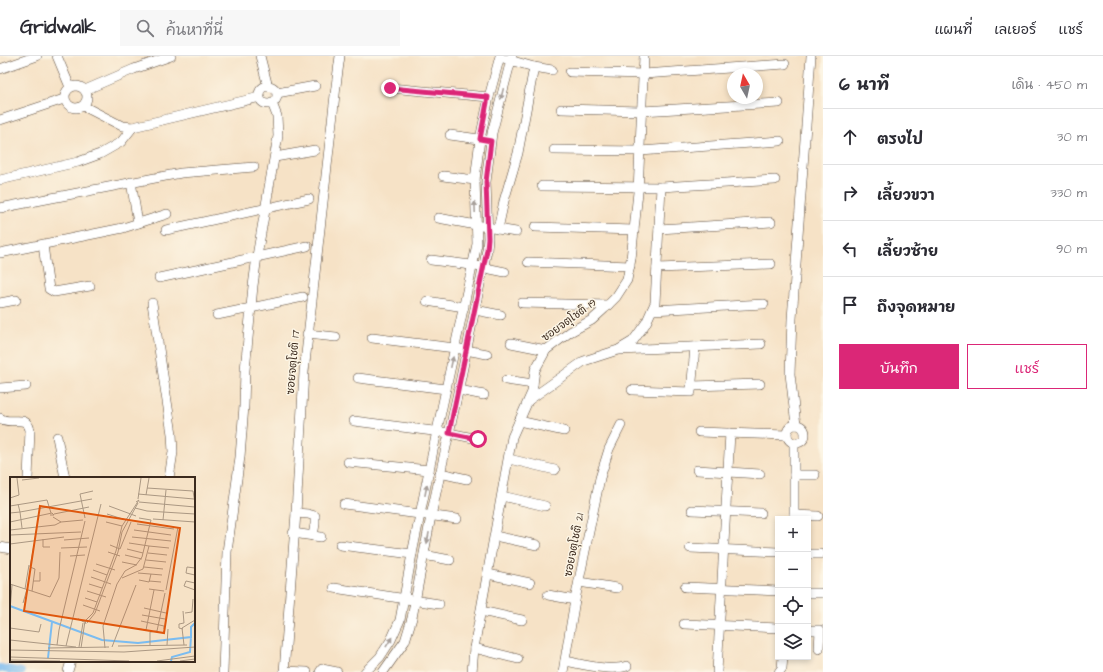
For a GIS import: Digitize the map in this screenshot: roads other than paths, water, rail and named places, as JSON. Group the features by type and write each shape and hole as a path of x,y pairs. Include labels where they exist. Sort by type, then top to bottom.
{"street":[{"path":"0,69 37,56"},
{"path":"57,56 70,87"},
{"path":"85,90 87,97 83,106 79,108 72,108 68,106 64,99 65,92 70,87 76,86 85,90 134,68 171,56"},
{"path":"260,56 268,86"},
{"name":"ซอยจตุโชติ 17","path":"284,671 296,513 307,334 340,56"},
{"path":"364,672 380,657 391,640 400,620 437,431 464,306 471,265 477,244 475,180 480,139 497,56 511,58 534,67 552,70"},
{"name":"ซอยจตุโชติ 19","path":"472,672 474,648 512,437 532,392 535,370 546,350 570,332 592,320 616,297 627,280 630,266 638,188 644,56"},
{"path":"796,425 790,374 792,319 811,56"},
{"path":"383,672 405,641 416,601 431,516 459,390 483,268 488,238 486,182 491,141 511,58"},
{"path":"570,72 644,74 785,64"},
{"path":"498,229 504,201 518,153 534,67"},
{"path":"268,86 274,88 277,93 276,99 272,103 263,102 260,97 261,91 268,86"},
{"path":"277,93 315,86"},
{"path":"390,88 488,97"},
{"path":"83,106 122,126 133,127 260,97"},
{"path":"0,120 64,99"},
{"path":"223,672 227,552 241,449 245,370 251,307 257,256 275,157 279,125 272,103"},
{"path":"561,109 642,111 779,103"},
{"path":"0,180 78,162 100,154 121,142 133,127"},
{"path":"450,135 491,141"},
{"path":"554,150 640,152 780,141"},
{"path":"275,157 315,150"},
{"path":"0,208 181,173 254,167"},
{"path":"443,176 475,180"},
{"path":"542,186 638,188 775,180"},
{"path":"131,182 138,223"},
{"path":"529,400 584,361 618,350 633,341 646,323 655,303 661,187"},
{"path":"166,230 309,199"},
{"path":"0,253 123,228 167,214"},
{"path":"438,218 516,232"},
{"path":"659,229 772,222"},
{"path":"535,227 634,230"},
{"path":"43,244 49,289 54,292 90,286"},
{"path":"158,278 307,246"},
{"path":"431,260 471,265 505,272"},
{"path":"528,262 630,266"},
{"path":"657,268 771,264"},
{"path":"217,315 303,297"},
{"path":"0,303 16,300"},
{"path":"427,301 464,306"},
{"path":"152,303 172,434 173,452 169,477"},
{"path":"522,303 608,305"},
{"path":"652,310 764,304"},
{"path":"475,310 501,315"},
{"path":"307,334 336,337"},
{"path":"372,338 455,348 487,354"},
{"path":"511,343 546,350"},
{"path":"618,350 761,344"},
{"path":"632,390 690,392 695,347"},
{"path":"358,378 446,389"},
{"path":"506,380 533,384"},
{"path":"691,386 760,384"},
{"path":"0,388 26,386"},
{"path":"459,390 484,396"},
{"path":"0,418 3,420 25,421 29,424 28,477"},
{"path":"354,421 437,431 478,439"},
{"path":"519,421 564,431"},
{"path":"796,425 801,426 805,434 800,442 794,443 789,440 786,435 790,427 796,425"},
{"name":"ซอยจตุโชติ 21","path":"562,672 600,478 609,449 621,426"},
{"path":"699,432 786,435"},
{"path":"717,672 730,433"},
{"path":"57,437 65,477"},
{"path":"794,443 794,516"},
{"path":"508,459 555,470"},
{"path":"348,462 430,470"},
{"path":"697,470 760,474"},
{"path":"440,473 467,479"},
{"path":"794,475 815,475"},
{"path":"502,496 545,506"},
{"path":"344,504 457,520"},
{"path":"692,510 761,513"},
{"path":"294,533 317,537 315,516 296,513"},
{"path":"811,516 818,516"},
{"path":"495,536 537,545"},
{"path":"340,545 412,554"},
{"path":"0,547 10,549"},
{"path":"690,548 775,552"},
{"path":"811,554 820,554"},
{"path":"424,555 450,560"},
{"path":"488,574 530,583"},
{"path":"579,582 617,588"},
{"path":"685,587 775,591"},
{"path":"334,588 439,604"},
{"path":"811,593 820,593"},
{"path":"548,595 575,600"},
{"path":"481,611 522,620"},
{"path":"684,624 775,628"},
{"path":"811,630 820,630 819,649"},
{"path":"474,648 518,659"},
{"path":"779,672 782,668 783,660"},
{"path":"565,661 612,669 627,666"},
{"path":"68,671 71,662"},
{"path":"320,672 322,669 337,672"},
{"path":"284,671 307,672"}],"waterway":[{"path":"0,668 21,672"}]}
